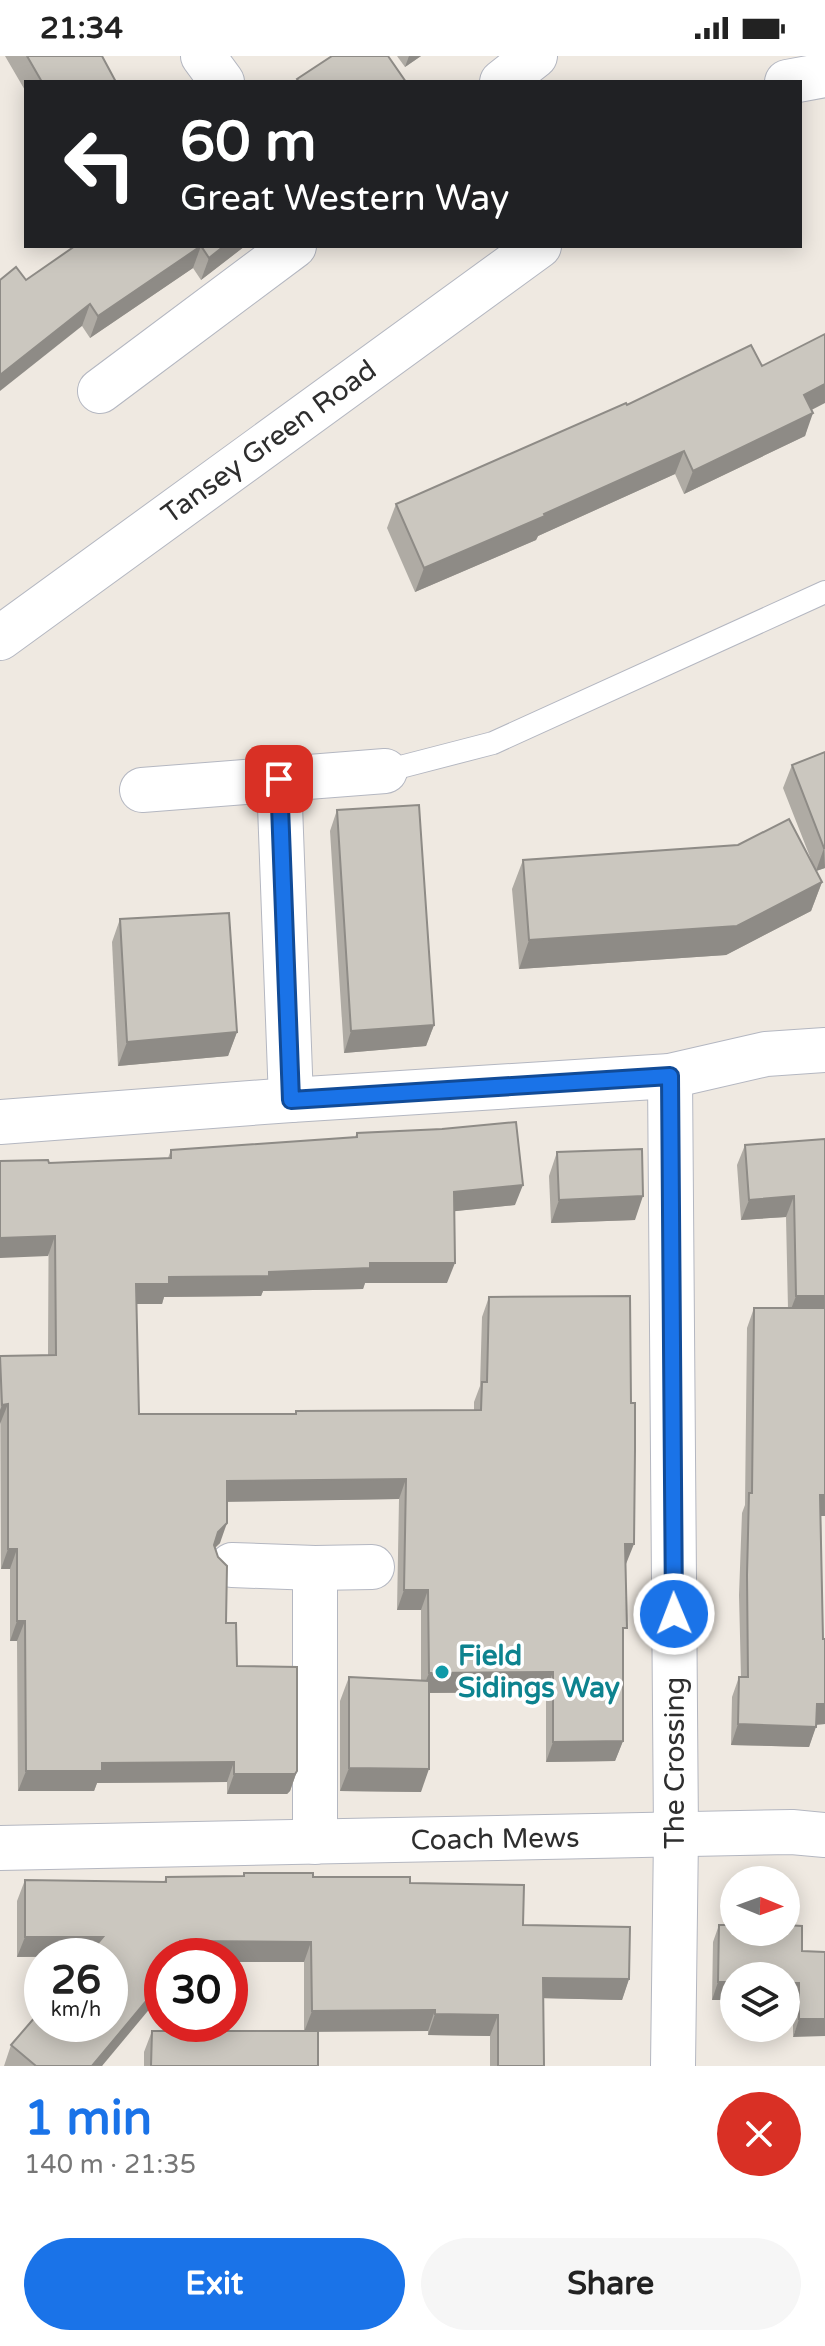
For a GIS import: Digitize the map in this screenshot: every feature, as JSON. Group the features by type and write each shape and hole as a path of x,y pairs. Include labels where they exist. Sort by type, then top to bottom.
{"street":[{"path":"505,80 535,56"},
{"path":"772,80 802,56"},
{"path":"798,80 825,75"},
{"path":"100,391 291,248"},
{"name":"Tansey Green Road","path":"0,638 536,248"},
{"path":"142,790 385,771"},
{"path":"279,779 291,1100"},
{"path":"0,1122 670,1076 766,1054 825,1050"},
{"name":"The Crossing","path":"670,1076 676,1835 673,2066"},
{"path":"232,1565 372,1567"},
{"path":"315,1568 315,1842"},
{"name":"Coach Mews","path":"0,1848 792,1832 825,1835"}],"lane":[{"path":"385,771 493,743 825,592"}],"building":[{"path":"27,56 102,56 115,80 41,80"},
{"path":"332,56 388,56 405,80 298,80"},
{"path":"72,248 198,248 98,316 90,304 0,375 0,280 16,267 26,280"},
{"path":"202,248 222,248 209,258"},
{"path":"825,334 825,384 804,395 813,413 693,471 684,451 424,568 396,504 627,405 751,345 762,366"},
{"path":"825,752 825,848 824,848 792,765"},
{"path":"419,805 434,1025 351,1031 337,810"},
{"path":"789,819 822,882 737,926 529,940 523,860 738,845"},
{"path":"229,913 237,1032 127,1042 120,919"},
{"path":"516,1122 523,1185 454,1192 455,1263 370,1263 370,1268 269,1272 269,1276 169,1277 169,1284 136,1284 139,1414 481,1410 482,1382 487,1382 489,1297 630,1296 631,1403 635,1403 634,1544 625,1544 627,1628 623,1628 623,1741 553,1742 553,1672 429,1673 428,1590 404,1590 406,1479 227,1481 227,1523 218,1532 214,1545 218,1557 227,1566 226,1623 236,1623 237,1666 297,1667 295,1774 234,1774 234,1762 102,1763 102,1771 26,1771 25,1621 17,1621 17,1549 8,1549 8,1404 2,1405 0,1356 56,1355 55,1236 0,1238 0,1161 48,1160 49,1163 171,1158 171,1150"},
{"path":"825,1139 825,1296 796,1296 794,1196 749,1200 745,1145"},
{"path":"642,1149 643,1196 559,1200 557,1152"},
{"path":"754,1308 825,1308 825,1495 820,1495 825,1704 817,1704 816,1727 738,1724 739,1677 748,1677 747,1575 749,1493 752,1493"},
{"path":"349,1677 429,1681 429,1769 349,1768"},
{"path":"244,1873 313,1873 313,1877 410,1877 410,1883 524,1885 523,1925 630,1927 629,1979 543,1978 544,2066 498,2066 498,2015 435,2014 435,2010 312,2011 311,1942 248,1942 248,1938 144,1938 144,2004 128,2023 128,1938 25,1937 25,1880 166,1882 166,1877 244,1876"},
{"path":"719,1925 720,1946 800,1946 802,1926 802,1951 825,1952 825,2019 800,2019 800,1962 720,1962 718,1982"},
{"path":"24,2030 24,2042 112,2042 92,2066 36,2066 11,2045"},
{"path":"248,2031 318,2031 318,2066 151,2066 152,2042 248,2042"}],"place":[{"name":"Field Sidings Way","path":"442,1672"}],"route":[{"path":"279,779 291,1100 670,1076 674,1614"}]}
